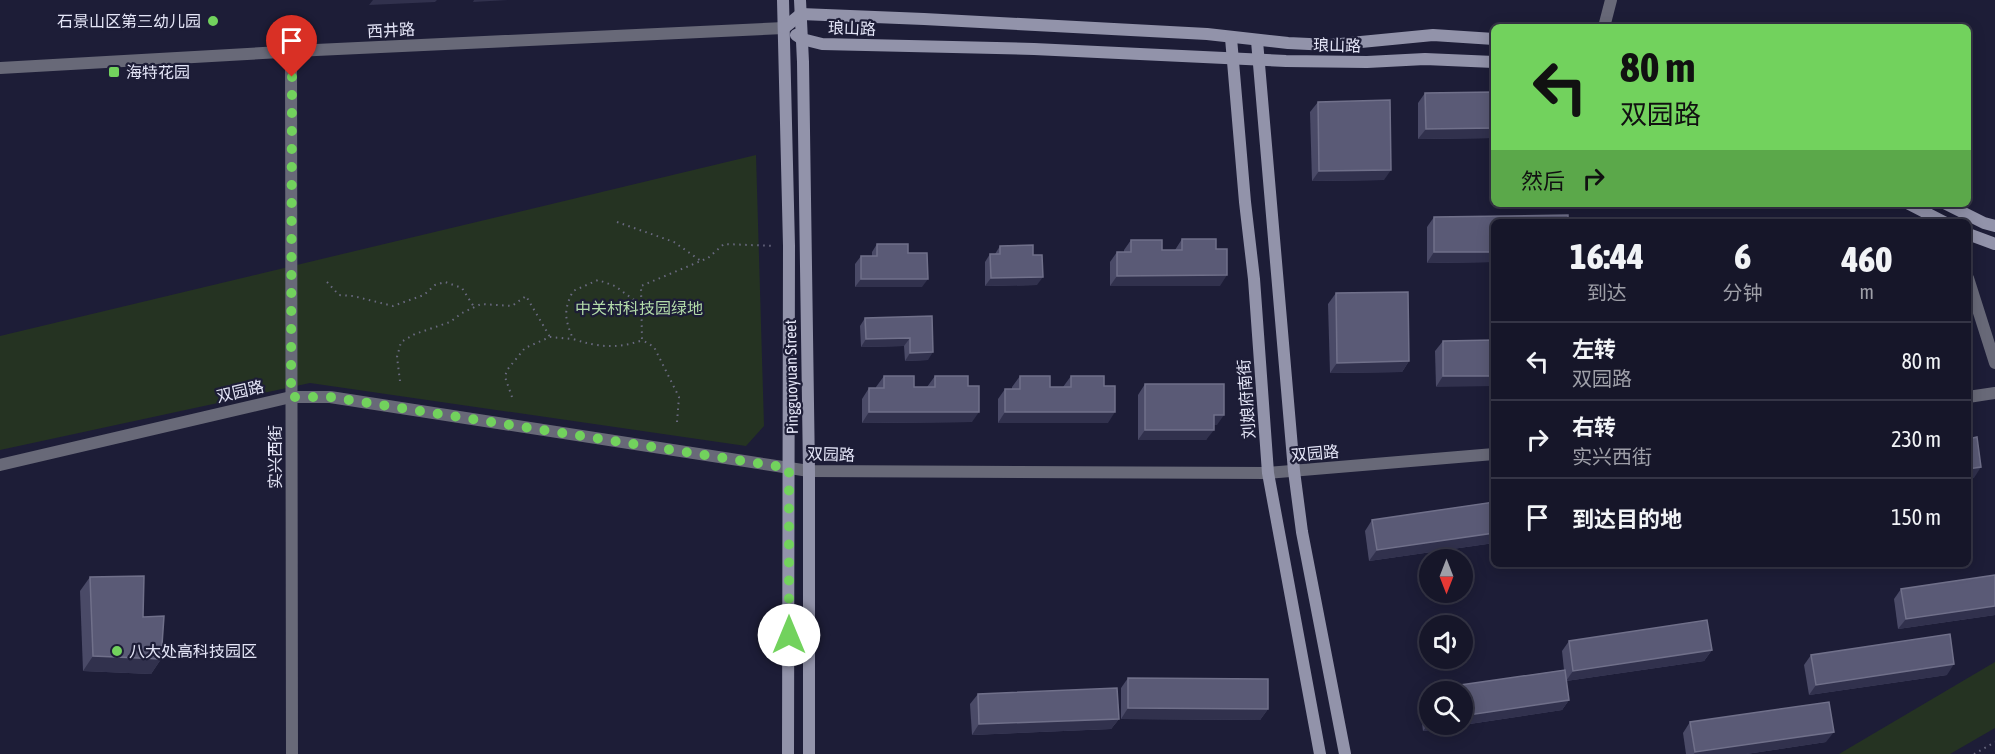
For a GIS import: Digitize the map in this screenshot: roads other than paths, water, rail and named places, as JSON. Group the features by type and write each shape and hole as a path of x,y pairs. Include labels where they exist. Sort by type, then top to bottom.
{"main road":[{"name":"Pingguoyuan Street","path":"783,0 789,246 789,754"},
{"name":"Pingguoyuan Street","path":"800,0 809,471 809,754"},
{"path":"784,28 801,15"},
{"name":"琅山路","path":"801,15 1207,34 1231,38 1330,45 1433,35 1491,39"},
{"name":"琅山路","path":"784,28 802,39 822,44 1034,49 1367,62 1425,59 1491,62"},
{"name":"刘娘府南街","path":"1231,38 1254,279 1268,473 1320,754"},
{"path":"1257,40 1294,471 1302,532 1345,754"},
{"path":"1915,207 1938,219"},
{"path":"1952,207 1995,226"},
{"path":"1971,235 1995,244"}],"street":[{"path":"1605,24 1611,0"},
{"name":"西井路","path":"0,68 784,28"},
{"name":"实兴西街","path":"291,52 292,754"},
{"path":"1971,287 1995,363"},
{"path":"1971,397 1995,393"},
{"name":"双园路","path":"0,465 291,397 330,397 809,471 1268,473 1491,454"}],"place":[{"name":"石景山区第三幼儿园","path":"213,21"},
{"name":"海特花园","path":"114,72"},
{"name":"八大处高科技园区","path":"117,651"}],"park label":[{"name":"中关村科技园绿地","path":"639,308"}]}
